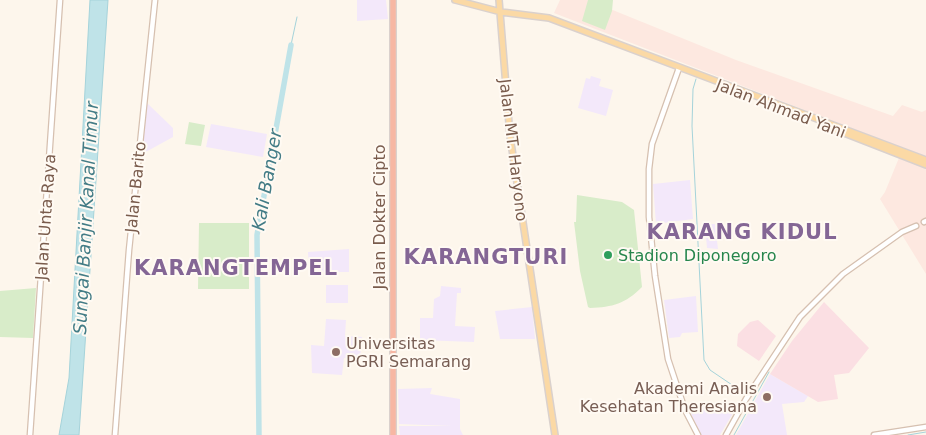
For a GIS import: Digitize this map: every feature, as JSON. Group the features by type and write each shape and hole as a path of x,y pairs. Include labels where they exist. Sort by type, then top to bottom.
{"highway":[{"name":"Jalan Dokter Cipto","path":"393,0 393,435"}],"main road":[{"name":"Jalan Ahmad Yani","path":"455,0 501,12 547,18 926,160"},
{"name":"Jalan MT. Haryono","path":"499,0 510,136 555,435"},
{"name":"Jalan Ahmad Yani","path":"677,66 926,166"}],"street":[{"name":"Jalan Unta Raya","path":"30,435 60,0"},
{"name":"Jalan Barito","path":"115,435 128,250 155,0"},
{"path":"677,66 652,144 649,169 649,217 655,276 669,363 686,410 698,435"},
{"path":"726,435 746,399 800,316 843,274 902,232 916,226"},
{"path":"874,435 926,428"}],"shaded area":[{"path":"357,0 386,0 388,19 357,21"},
{"path":"560,0 588,0 736,60 893,116 902,105 922,112 926,110 926,274 880,199 885,192 903,148 554,13"},
{"path":"591,76 601,79 599,86 613,90 606,116 578,108 586,78 590,79"},
{"path":"147,103 173,128 173,137 142,154"},
{"path":"211,124 267,134 263,157 206,147"},
{"path":"690,180 693,219 656,224 653,184"},
{"path":"705,224 715,224 718,249 707,248"},
{"path":"349,249 349,272 309,272 308,252"},
{"name":"Universitas PGRI Semarang","path":"326,285 348,285 348,303 326,303"},
{"path":"441,286 461,288 461,293 457,293 455,326 475,327 474,342 420,340 420,318 433,318 434,299 440,296"},
{"path":"696,296 698,332 682,333 680,337 669,338 664,300"},
{"path":"824,302 869,348 849,373 834,375 838,399 818,402 770,374 792,341"},
{"path":"532,307 535,339 500,339 495,311"},
{"name":"Universitas PGRI Semarang","path":"326,319 346,320 345,336 362,337 360,359 344,358 342,375 312,373 311,345 324,346"},
{"path":"758,320 776,336 759,361 737,346 738,334 750,322"},
{"path":"770,374 808,396 804,402 782,404 787,435 736,435"},
{"path":"432,388 430,394 460,399 460,429 463,435 400,435 399,426 452,426 399,424 398,389"},
{"path":"706,402 733,413 720,435 701,435 688,407"}],"green space":[{"path":"588,0 613,0 612,11 605,30 582,21"},
{"path":"189,122 205,125 201,146 185,144"},
{"name":"Stadion Diponegoro","path":"577,195 622,202 634,210 642,287 618,304 605,307 588,307 580,271 574,222 576,222"},
{"path":"199,223 249,223 249,289 198,289"},
{"path":"36,288 33,338 0,337 0,291"}],"water":[{"name":"Sungai Banjir Kanal Timur","path":"90,0 108,0 79,435 59,435 69,378"}],"waterway":[{"name":"Kali Banger","path":"291,45 297,17"},
{"name":"Kali Banger","path":"259,435 257,235 291,45"},
{"path":"696,79 693,89 692,126 704,360 710,370 744,393"},
{"path":"734,435 769,372"},
{"path":"908,435 926,432"}],"place":[{"name":"Stadion Diponegoro","path":"608,255"},
{"name":"Universitas PGRI Semarang","path":"336,352"},
{"name":"Akademi Analis Kesehatan Theresiana","path":"767,397"}],"district":[{"name":"KARANG KIDUL","path":"742,232"},
{"name":"KARANGTURI","path":"486,257"},
{"name":"KARANGTEMPEL","path":"236,268"}]}
